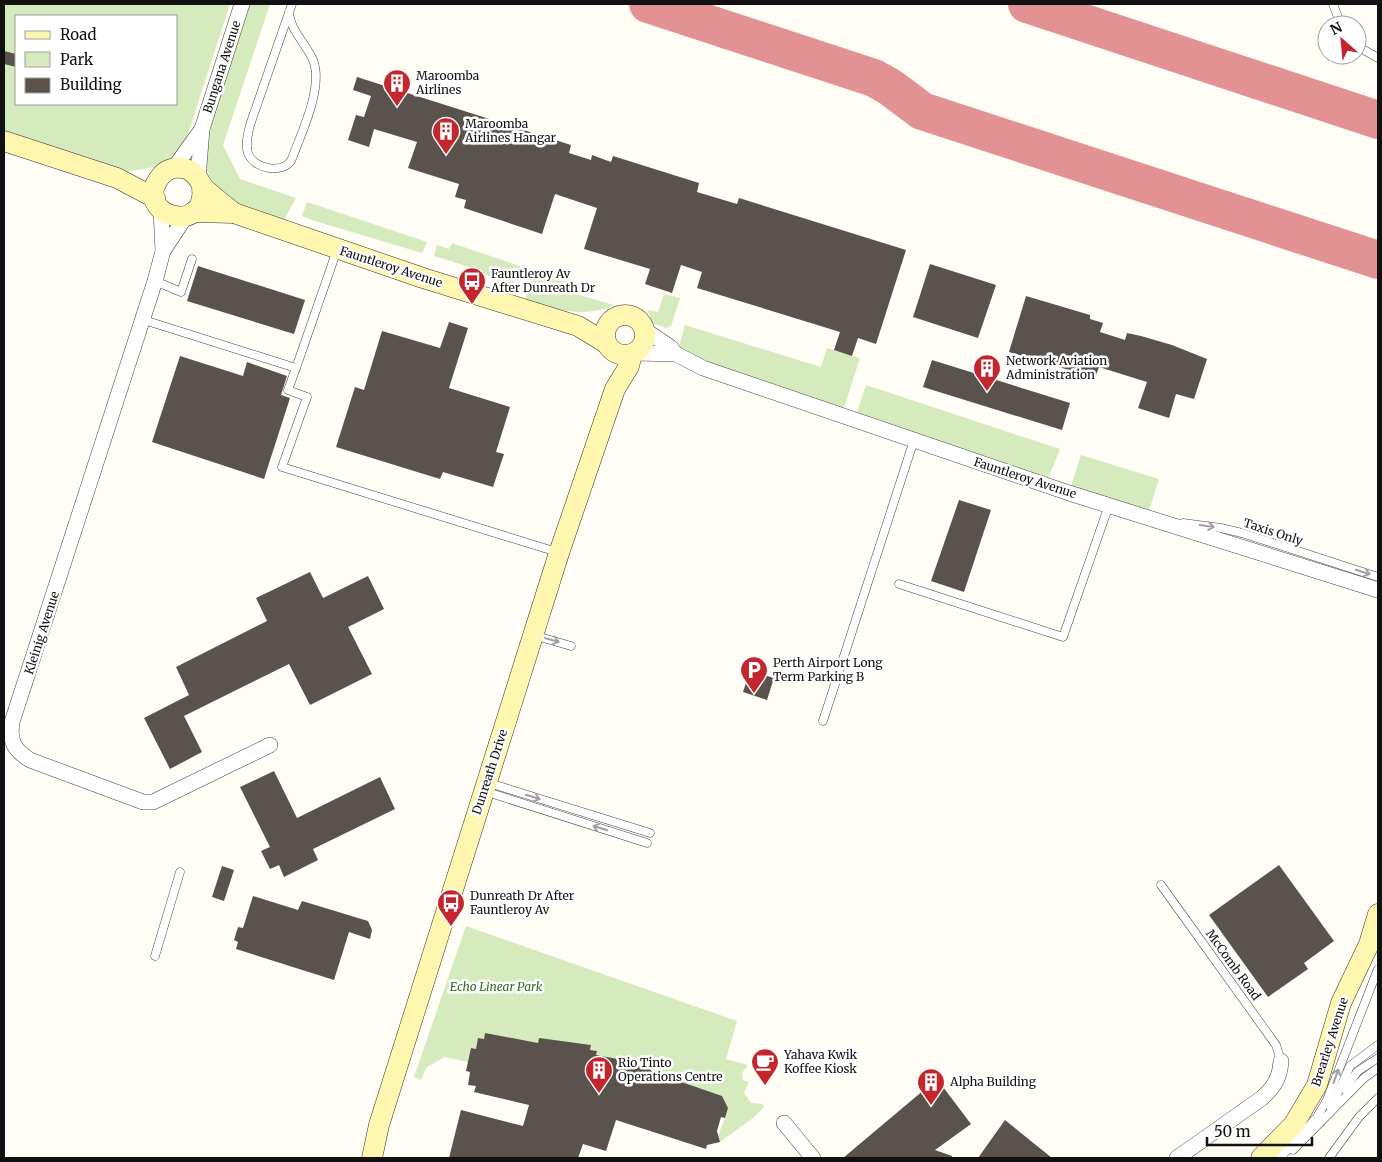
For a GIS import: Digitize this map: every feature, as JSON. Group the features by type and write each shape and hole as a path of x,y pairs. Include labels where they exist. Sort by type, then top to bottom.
{"main road":[{"path":"4,141 117,178 158,204 171,216 190,214 202,200 200,182 186,169 117,178"},
{"path":"158,204 155,185 168,171"},
{"name":"Fauntleroy Avenue","path":"200,182 234,213"},
{"name":"Fauntleroy Avenue","path":"190,214 234,213 338,249 578,326 608,346"},
{"path":"620,315 631,315 641,321 646,331 642,345 634,353 622,355 608,346 604,332 610,321 620,315"},
{"name":"Fauntleroy Avenue","path":"578,326 610,321"},
{"name":"Dunreath Drive","path":"608,346 615,389"},
{"name":"Dunreath Drive","path":"372,1158 379,1125 559,553 615,389 629,366 634,353"},
{"name":"Brearley Avenue","path":"1261,1158 1294,1124 1317,1085 1341,1003 1369,944 1378,914"}],"street":[{"name":"Bungana Avenue","path":"200,182 202,129 242,4"},
{"name":"Bungana Avenue","path":"168,171 202,129"},
{"name":"Kleinig Avenue","path":"158,204 163,251 155,282 12,722 10,732 12,744 18,753 30,760 143,802 153,802 270,745"},
{"name":"Kleinig Avenue","path":"163,251 190,214"},
{"name":"Fauntleroy Avenue","path":"646,331 670,347 676,354 703,368 1109,505 1378,590"},
{"name":"Fauntleroy Avenue","path":"634,353 676,354"},
{"path":"1177,1158 1262,1098 1274,1086 1278,1078 1281,1062"},
{"path":"784,1123 813,1158"}],"lane":[{"path":"291,8 291,23 313,60 317,78 315,90 291,161 283,168 277,169 256,163 252,159 249,154 247,138 291,8"},
{"path":"1367,52 1378,58"},
{"path":"338,249 288,390 307,396 282,467 559,553"},
{"path":"155,282 181,292 192,260"},
{"path":"144,320 296,368"},
{"path":"823,721 914,440"},
{"path":"899,584 1062,637 1109,505"},
{"name":"Taxis Only","path":"1159,521 1221,528 1378,578"},
{"path":"533,635 570,646"},
{"path":"485,786 650,833"},
{"path":"485,786 647,842"},
{"path":"155,956 180,872"},
{"name":"McComb Road","path":"1161,885 1276,1045 1281,1062"},
{"path":"1280,1158 1317,1117 1327,1100 1378,969"},
{"path":"1328,1114 1348,1070 1378,1045"},
{"path":"1328,1114 1352,1077 1364,1066 1378,1058"},
{"path":"1280,1158 1308,1137 1364,1078 1378,1068"},
{"path":"1329,1158 1358,1117 1378,1098"}],"green space":[{"path":"4,4 230,4 186,140 172,157 154,167 125,172 4,133"},
{"path":"248,4 270,4 223,145 240,179 296,198 283,222 247,208 225,194 209,175 205,163 206,139"},
{"path":"307,202 427,242 422,253 315,221 302,216"},
{"path":"452,243 520,266 511,292 503,289 499,283 483,273 434,256 437,245 449,249"},
{"path":"535,271 571,283 569,292 614,305 603,309 581,312 558,309 525,300"},
{"path":"664,294 680,298 671,326 666,328 652,323 648,310 658,312"},
{"path":"685,325 821,367 827,348 860,358 843,411 690,357 679,347"},
{"path":"866,385 1060,449 1048,479 856,415"},
{"path":"1081,455 1159,479 1147,517 1069,493"},
{"name":"Echo Linear Park","path":"466,926 737,1021 726,1059 748,1065 742,1073 743,1080 749,1082 744,1093 751,1103 763,1104 764,1107 753,1118 720,1142 718,1136 728,1109 721,1096 670,1078 669,1075 656,1072 655,1076 652,1075 651,1068 593,1069 597,1051 590,1050 591,1045 576,1043 574,1048 478,1039 476,1049 468,1062 444,1057 426,1068 421,1080 414,1077"}],"building":[{"path":"4,51 15,54 15,67 4,64"},
{"path":"357,77 571,145 569,153 591,160 592,155 611,162 613,156 699,183 697,192 737,204 739,198 906,250 876,344 858,338 852,356 834,350 840,332 697,288 702,272 681,265 672,293 645,284 650,269 584,249 597,208 555,194 542,234 464,208 466,200 455,197 459,184 408,168 417,142 374,129 369,147 348,140 356,115 364,117 371,96 353,90"},
{"path":"930,264 996,285 978,338 913,317"},
{"path":"198,266 305,300 294,334 187,301"},
{"path":"1026,296 1090,315 1090,319 1103,323 1100,332 1125,340 1127,333 1141,336 1172,345 1207,359 1194,399 1176,394 1169,418 1138,408 1147,382 1099,367 1095,378 1009,352"},
{"path":"449,322 468,328 449,388 510,407 496,452 504,454 493,487 443,472 440,479 336,447 355,387 364,390 382,331 440,348"},
{"path":"180,356 243,376 247,362 287,376 281,395 290,398 264,479 152,442"},
{"name":"Network Aviation Administration","path":"932,360 1070,403 1062,430 923,387"},
{"path":"959,500 991,510 964,592 931,581"},
{"path":"310,572 323,598 368,576 384,609 348,627 372,674 310,705 289,664 184,716 202,752 170,769 144,718 189,695 176,667 267,621 256,598"},
{"path":"750,671 774,678 767,700 743,692"},
{"path":"274,771 297,818 380,777 395,809 313,849 318,860 284,877 279,865 270,869 261,851 270,847 240,787"},
{"path":"1279,865 1334,941 1304,963 1308,969 1268,997 1209,915"},
{"path":"222,866 234,870 224,901 212,897"},
{"path":"253,896 298,910 302,901 368,921 372,930 370,939 349,932 334,980 236,949 238,942 234,940 238,927 243,928"},
{"name":"Rio Tinto Operations Centre","path":"485,1033 538,1043 539,1038 591,1045 590,1050 597,1051 596,1055 634,1062 634,1065 651,1068 651,1071 669,1075 670,1078 722,1096 728,1108 725,1118 721,1117 717,1131 720,1142 707,1145 706,1149 616,1120 606,1151 583,1144 578,1158 449,1158 461,1110 523,1126 529,1105 474,1092 476,1086 468,1085 470,1072 466,1071 471,1048 476,1049 478,1038 484,1039"},
{"name":"Alpha Building","path":"937,1079 971,1124 935,1150 952,1156 952,1158 843,1158"},
{"name":"Alpha Building","path":"1005,1120 1052,1158 978,1158"}],"taxiway":[{"path":"648,4 874,78 890,87 922,111 1378,260"},
{"path":"1027,4 1378,120"}],"place":[{"name":"Maroomba Airlines","path":"397,107"},
{"name":"Maroomba Airlines Hangar","path":"446,155"},
{"name":"Fauntleroy Av After Dunreath Dr","path":"472,305"},
{"name":"Network Aviation Administration","path":"987,392"},
{"name":"Perth Airport Long Term Parking B","path":"754,694"},
{"name":"Dunreath Dr After Fauntleroy Av","path":"451,927"},
{"name":"Yahava Kwik Koffee Kiosk","path":"765,1086"},
{"name":"Rio Tinto Operations Centre","path":"599,1094"},
{"name":"Alpha Building","path":"931,1106"}]}
